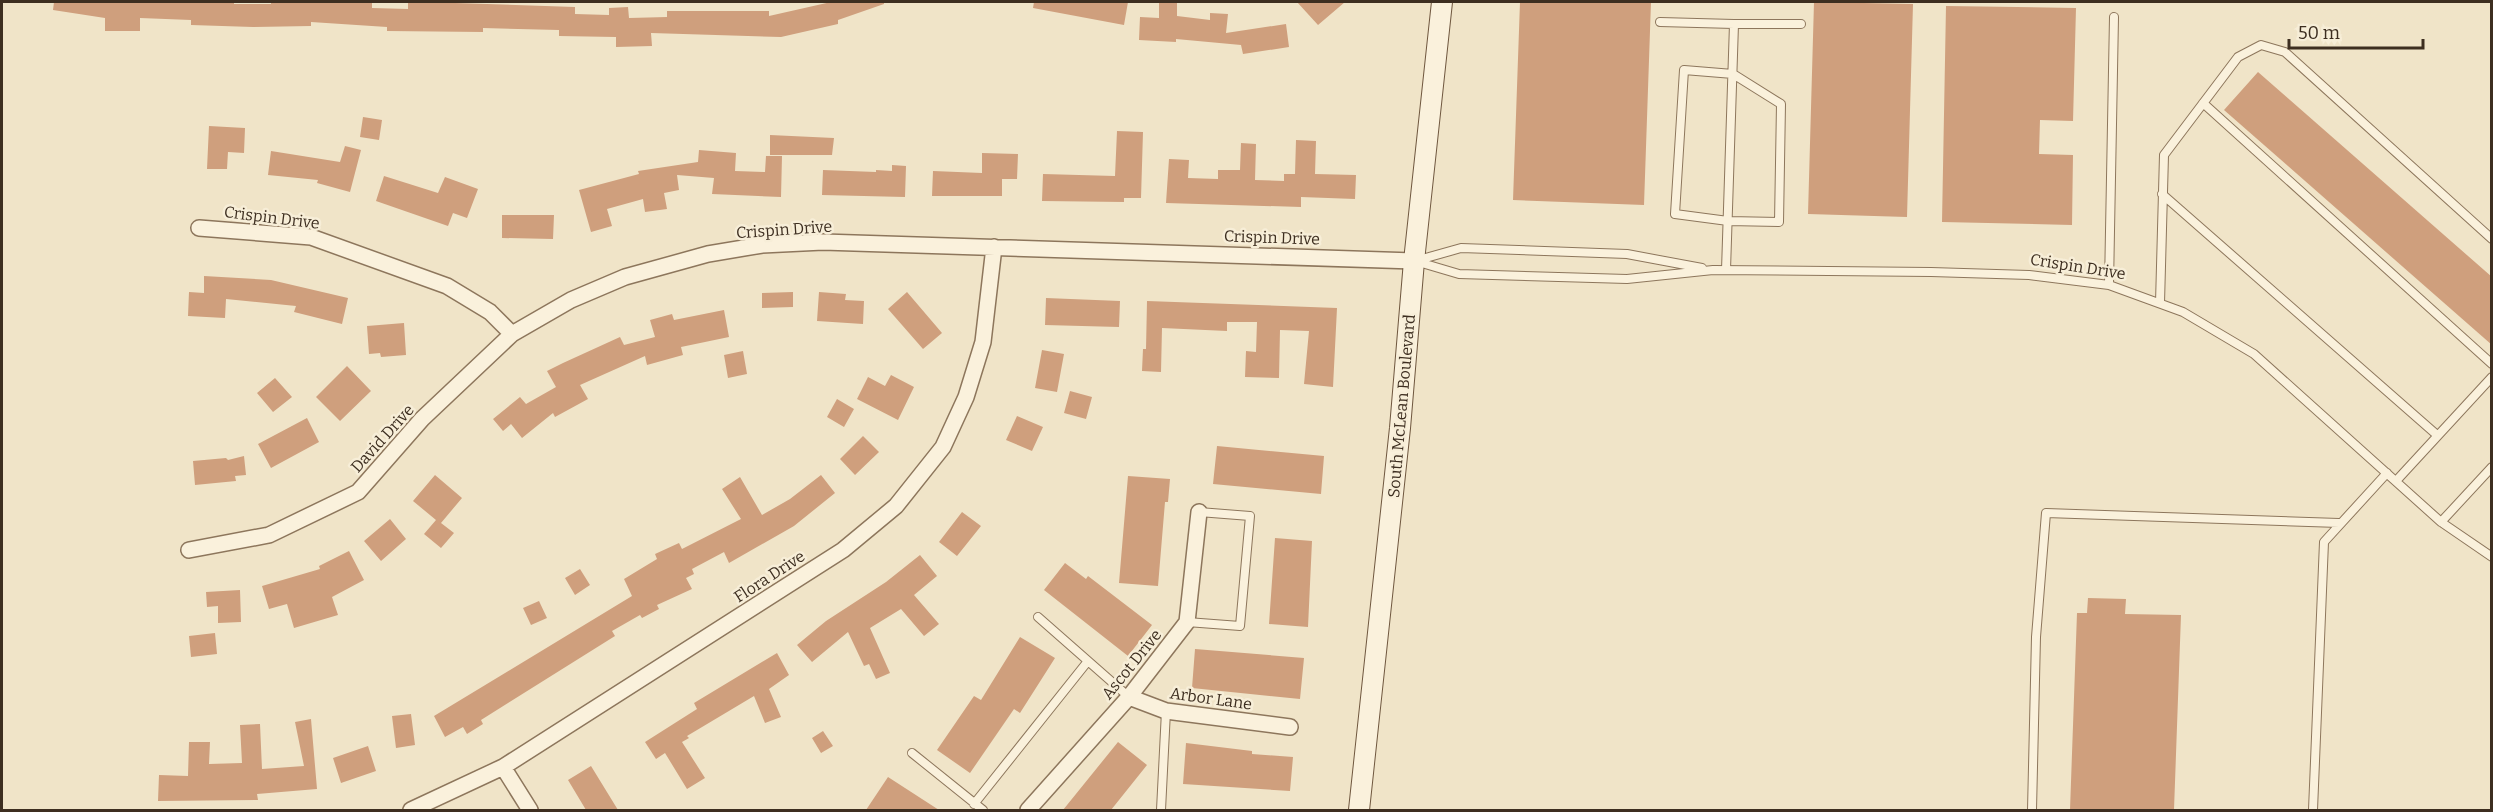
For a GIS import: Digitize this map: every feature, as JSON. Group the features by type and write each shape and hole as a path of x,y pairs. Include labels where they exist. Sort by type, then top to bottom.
{"main road":[{"name":"South McLean Boulevard","path":"1359,810 1401,428 1414,261 1442,2"}],"street":[{"name":"Crispin Drive","path":"199,228 312,237 447,286 490,312 512,334 571,300 625,277 708,254 762,245 824,242 1414,261"},
{"name":"Flora Drive","path":"411,810 503,767 843,550 896,506 943,447 966,397 983,342 994,247"},
{"name":"David Drive","path":"189,550 269,535 358,492 422,419 512,334"},
{"path":"1188,622 1198,512"},
{"name":"Ascot Drive","path":"1028,810 1129,697 1188,622"},
{"name":"Arbor Lane","path":"1129,697 1166,711 1290,727"},
{"path":"503,767 530,810"}],"lane":[{"path":"2109,285 2114,17"},
{"path":"1660,22 1801,24"},
{"path":"1726,270 1734,24"},
{"path":"2160,303 2164,155 2238,57 2261,45 2285,52 2492,239"},
{"path":"1684,70 1733,74 1780,104 1779,222 1728,221 1675,214 1684,70"},
{"path":"2203,103 2492,364"},
{"path":"2162,194 2437,435"},
{"name":"Crispin Drive","path":"1414,261 1461,248 1627,254 1713,270"},
{"name":"Crispin Drive","path":"1414,261 1459,274 1627,279 1713,270 2029,275 2109,285 2183,312 2254,354 2441,522 2492,557"},
{"path":"2396,481 2492,377"},
{"path":"2441,522 2492,467"},
{"path":"2313,810 2324,542 2387,473"},
{"path":"1188,622 1240,626 1250,516 1198,512"},
{"path":"2032,810 2036,637 2046,513 2339,523"},
{"path":"1038,617 1129,697"},
{"path":"974,804 1088,661"},
{"path":"1161,810 1166,711"},
{"path":"912,753 983,810"}],"building":[{"path":"54,2 271,4 271,2 355,2 372,3 372,8 408,9 408,2 424,2 575,7 575,14 609,15 609,8 628,7 629,18 667,17 667,11 769,11 769,16 831,2 884,2 884,4 838,20 838,24 781,37 651,33 652,46 616,47 616,37 559,36 559,30 483,28 483,32 387,31 387,27 311,22 311,26 253,27 191,25 191,20 140,18 140,31 105,31 105,18 53,10"},
{"path":"1034,2 1128,2 1124,25 1033,8"},
{"path":"1159,2 1177,2 1177,16 1210,20 1210,13 1228,14 1226,33 1286,24 1289,47 1243,54 1241,45 1176,39 1176,42 1139,40 1140,17 1159,18"},
{"path":"1297,2 1345,2 1318,25"},
{"path":"1520,2 1651,2 1644,205 1513,200"},
{"path":"1814,2 1913,4 1907,217 1808,214"},
{"path":"1946,6 2076,8 2073,121 2040,120 2039,154 2073,155 2072,225 1942,222"},
{"path":"2258,72 2492,277 2492,345 2224,110"},
{"path":"363,117 382,120 379,140 360,137"},
{"path":"209,126 245,128 244,153 228,152 227,169 207,169"},
{"path":"1117,131 1143,132 1141,198 1124,198 1124,202 1042,201 1043,174 1115,176"},
{"path":"770,135 834,138 832,155 770,155"},
{"path":"1296,140 1316,141 1315,174 1356,175 1355,199 1301,197 1301,207 1166,203 1169,159 1189,160 1188,178 1218,179 1218,170 1240,170 1241,143 1256,144 1255,180 1284,181 1284,174 1295,174"},
{"path":"345,146 361,150 350,192 317,183 318,180 268,175 271,151 340,162"},
{"path":"699,150 736,153 735,171 765,172 766,156 782,156 781,197 712,194 714,178 677,175 679,190 664,193 667,209 645,212 643,199 607,209 612,226 591,232 579,190 639,174 638,171 698,162"},
{"path":"982,153 1018,154 1017,179 1002,179 1002,196 932,196 933,171 982,173"},
{"path":"892,165 906,166 905,197 822,195 823,170 892,171"},
{"path":"384,176 438,193 445,177 478,189 467,218 453,213 448,226 376,201"},
{"path":"502,215 554,215 553,239 502,238"},
{"path":"204,276 271,280 348,298 342,324 294,312 296,306 226,299 225,318 188,316 189,292 204,293"},
{"path":"793,292 793,307 762,308 762,293"},
{"path":"819,292 846,294 845,300 864,301 863,324 817,321"},
{"path":"907,292 942,333 923,349 888,309"},
{"path":"1046,298 1120,301 1119,327 1045,325"},
{"path":"1147,301 1337,308 1333,387 1304,384 1309,331 1280,330 1279,378 1245,377 1246,351 1256,352 1257,322 1227,322 1227,331 1162,328 1161,372 1142,371 1143,349 1146,349"},
{"path":"724,310 729,337 681,347 683,355 647,365 645,356 580,385 588,399 555,417 553,413 522,438 511,424 503,431 493,419 520,397 526,404 556,387 547,371 620,337 624,345 655,337 650,320 672,314 674,320"},
{"path":"404,323 406,355 381,357 380,353 369,354 367,326"},
{"path":"1042,350 1064,354 1057,392 1035,388"},
{"path":"743,351 747,374 728,378 724,355"},
{"path":"347,366 371,391 340,421 316,397"},
{"path":"891,375 914,387 898,420 857,399 868,377 885,386"},
{"path":"275,378 292,397 273,412 257,393"},
{"path":"1070,391 1092,397 1086,419 1064,413"},
{"path":"837,399 854,409 844,427 827,417"},
{"path":"1017,416 1043,427 1032,451 1006,440"},
{"path":"307,418 319,442 271,468 258,444"},
{"path":"863,436 879,452 855,475 840,459"},
{"path":"1217,446 1324,456 1321,494 1213,484"},
{"path":"244,456 246,475 235,476 236,481 195,485 193,461 226,458 228,460"},
{"path":"435,475 462,498 441,523 454,533 441,548 424,534 436,520 413,501"},
{"path":"821,475 835,493 794,526 729,563 724,552 692,569 694,574 686,578 692,589 657,605 659,609 642,618 640,615 612,631 615,636 481,720 483,724 467,734 463,727 445,737 434,716 632,596 624,579 657,559 655,554 679,543 682,549 741,519 722,489 740,477 762,515 790,499"},
{"path":"1128,476 1170,479 1168,502 1165,502 1158,586 1119,583"},
{"path":"962,512 981,526 957,556 939,542"},
{"path":"390,519 406,539 381,561 364,541"},
{"path":"1275,538 1312,541 1308,627 1269,624"},
{"path":"349,551 364,580 332,597 338,615 294,628 287,604 269,609 262,586 320,569 319,566"},
{"path":"920,555 937,576 914,595 939,624 924,636 901,609 870,628 890,673 876,679 869,664 864,666 848,632 812,662 797,645 826,621 886,582"},
{"path":"1065,563 1086,579 1088,576 1152,625 1128,656 1044,590"},
{"path":"580,569 590,585 575,595 565,578"},
{"path":"240,590 241,622 218,623 218,606 207,607 206,592"},
{"path":"2088,598 2126,599 2125,614 2181,615 2174,810 2070,810 2077,613 2087,613"},
{"path":"539,601 547,618 531,625 523,608"},
{"path":"215,633 217,654 191,657 189,636"},
{"path":"1020,637 1055,658 1020,713 1014,709 970,773 937,750 974,696 981,700"},
{"path":"1195,649 1304,658 1300,699 1192,688"},
{"path":"777,653 789,675 769,689 781,717 765,723 754,696 687,736 689,738 682,742 705,778 687,789 665,753 656,759 645,742 697,709 694,703"},
{"path":"411,714 415,745 396,748 392,716"},
{"path":"311,719 317,789 257,794 258,800 158,801 159,775 188,776 189,742 210,742 209,764 242,763 240,725 260,724 262,769 304,766 295,722"},
{"path":"823,731 833,746 821,753 812,738"},
{"path":"1118,742 1147,765 1111,810 1063,810"},
{"path":"1186,743 1252,751 1252,754 1293,757 1290,791 1183,784"},
{"path":"368,746 376,771 341,783 333,758"},
{"path":"591,766 618,810 586,810 568,780"},
{"path":"888,777 939,810 866,810"}]}
